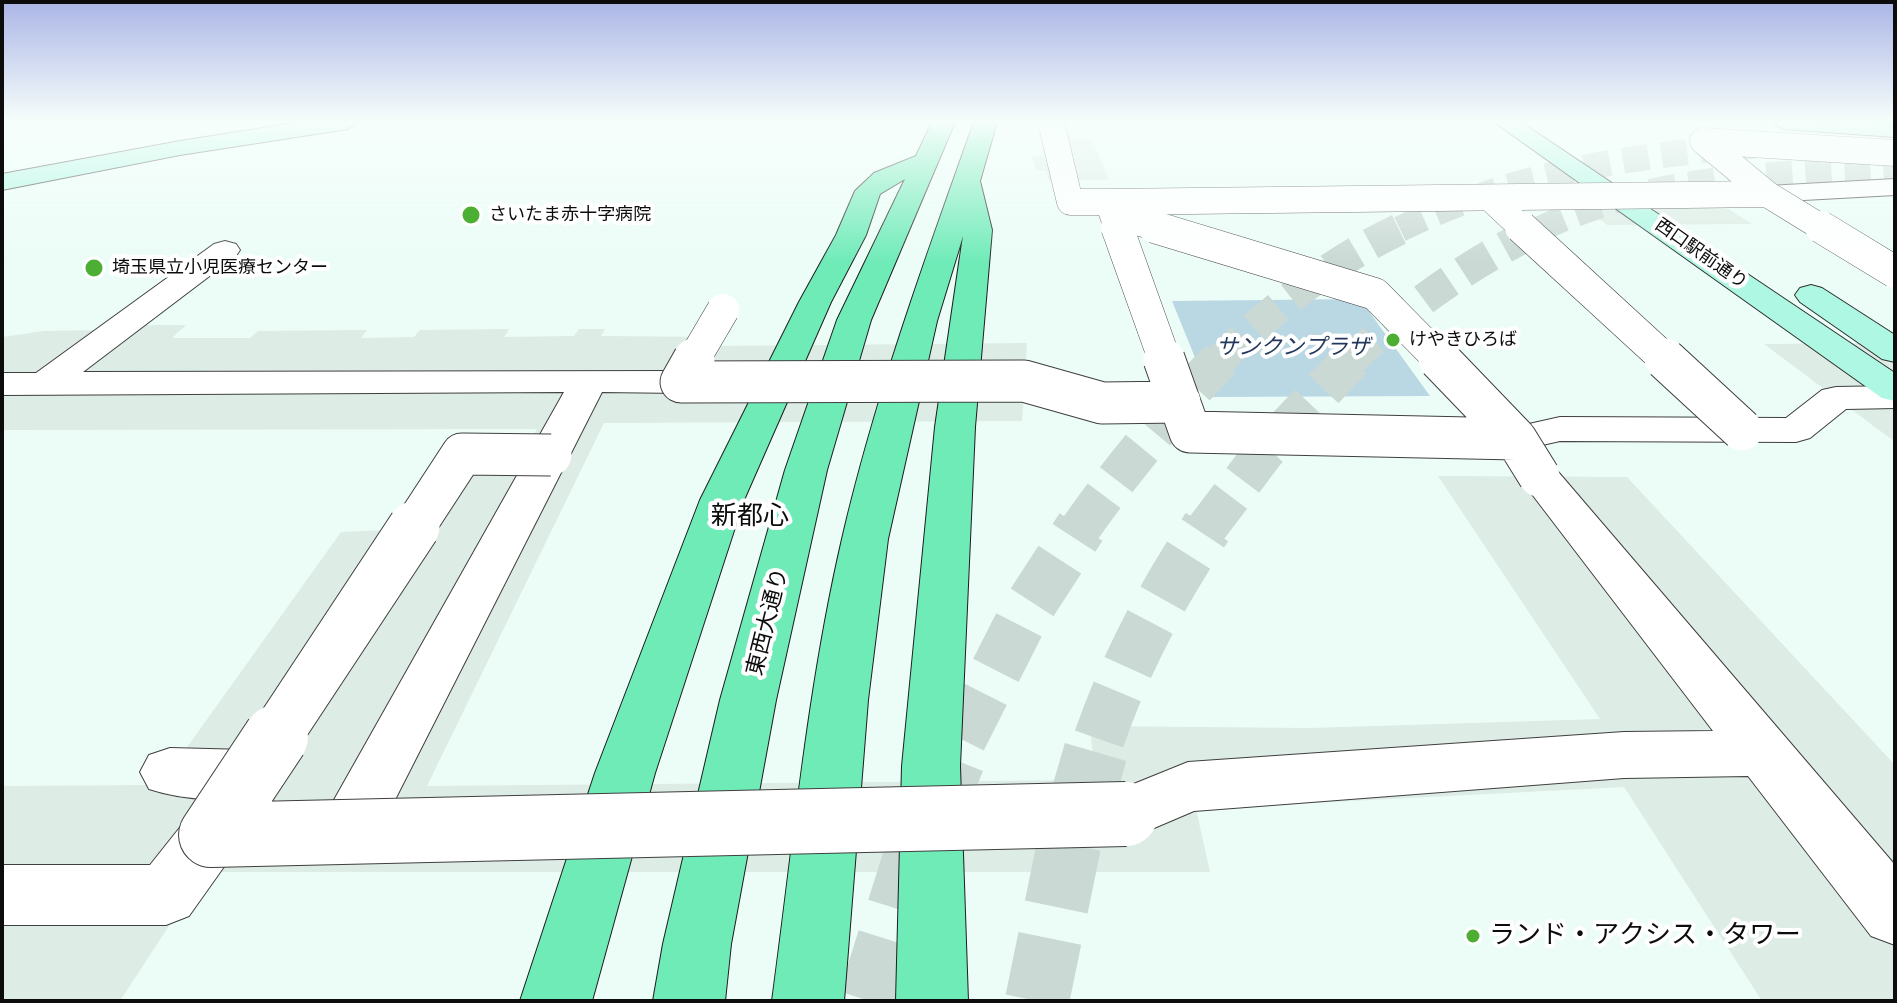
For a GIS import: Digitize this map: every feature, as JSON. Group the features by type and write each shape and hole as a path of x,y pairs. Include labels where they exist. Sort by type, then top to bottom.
{"main road":[{"path":"2,182 71,169"},
{"path":"556,1001 625,773 722,500 815,302 851,235 868,191 883,179 908,169"},
{"name":"東西大通り","path":"689,1001 697,944 748,700 806,470 854,320 937,169"},
{"name":"東西大通り","path":"808,1001 840,700 865,539 920,321 944,169"},
{"path":"932,1001 931,766 955,427 978,230 953,169"},
{"name":"西口駅前通り","path":"1575,169 1895,390"},
{"name":"西口駅前通り","path":"1619,169 1764,264"},
{"path":"1790,281 1895,351"}],"street":[{"path":"1062,169 1070,202 1110,208 1375,294 1516,439 1539,476 1895,914"},
{"path":"1737,169 1767,194 1895,272"},
{"path":"1110,208 1767,194 1895,187"},
{"path":"1491,199 1742,430"},
{"path":"1110,208 1190,432 1516,439 1560,429 1796,430 1836,398 1895,397"},
{"path":"44,384 225,250"},
{"path":"681,382 723,310"},
{"path":"348,830 589,381"},
{"path":"2,384 1024,381 1102,403 1180,402"},
{"path":"2,895 166,895 211,835 454,448 551,455"},
{"path":"211,835 1126,814 1188,787 1624,755 1765,753"},
{"path":"170,772 248,774"}],"green space":[{"name":"サンクンプラザ","path":"1360,299 1430,396 1211,397 1172,301"}],"shaded area":[{"path":"1104,169 1109,180 1049,181 1046,171 1036,171"},
{"path":"1554,183 1691,185 1752,224 1607,225"},
{"path":"137,325 186,325 172,338 250,338 258,331 367,330 361,338 414,337 420,330 509,329 504,337 574,336 579,329 605,329 601,336 718,337 713,346 1027,343 1022,421 604,423 427,786 1095,780 1090,726 1310,728 1600,719 1438,476 1627,477 1895,765 1895,1001 1762,1001 1624,787 1196,809 1210,872 204,872 120,1001 2,1001 2,786 160,785 341,532 389,530 449,438 531,438 537,429 2,430 2,337"},
{"path":"1895,343 1895,442 1764,344"}],"tunnel":[{"path":"1400,229 1486,194 1580,169"},
{"path":"1540,229 1625,198 1669,188 1759,176 1877,169"},
{"path":"1400,229 1404,227"},
{"path":"1351,360 1442,286 1544,227"},
{"path":"1220,360 1261,322 1329,269 1400,229"},
{"path":"1080,529 1147,441 1220,360"},
{"path":"1206,529 1265,451 1351,360"},
{"path":"962,737 1024,615 1081,527"},
{"path":"1099,739 1146,629 1207,527"},
{"path":"870,1001 920,842 962,737"},
{"path":"1037,1001 1070,840 1100,737"}],"place":[{"name":"さいたま赤十字病院","path":"471,215"},
{"name":"埼玉県立小児医療センター","path":"94,268"},
{"name":"けやきひろば","path":"1393,340"},
{"name":"ランド・アクシス・タワー","path":"1473,936"}],"district":[{"name":"新都心","path":"750,517"}]}
